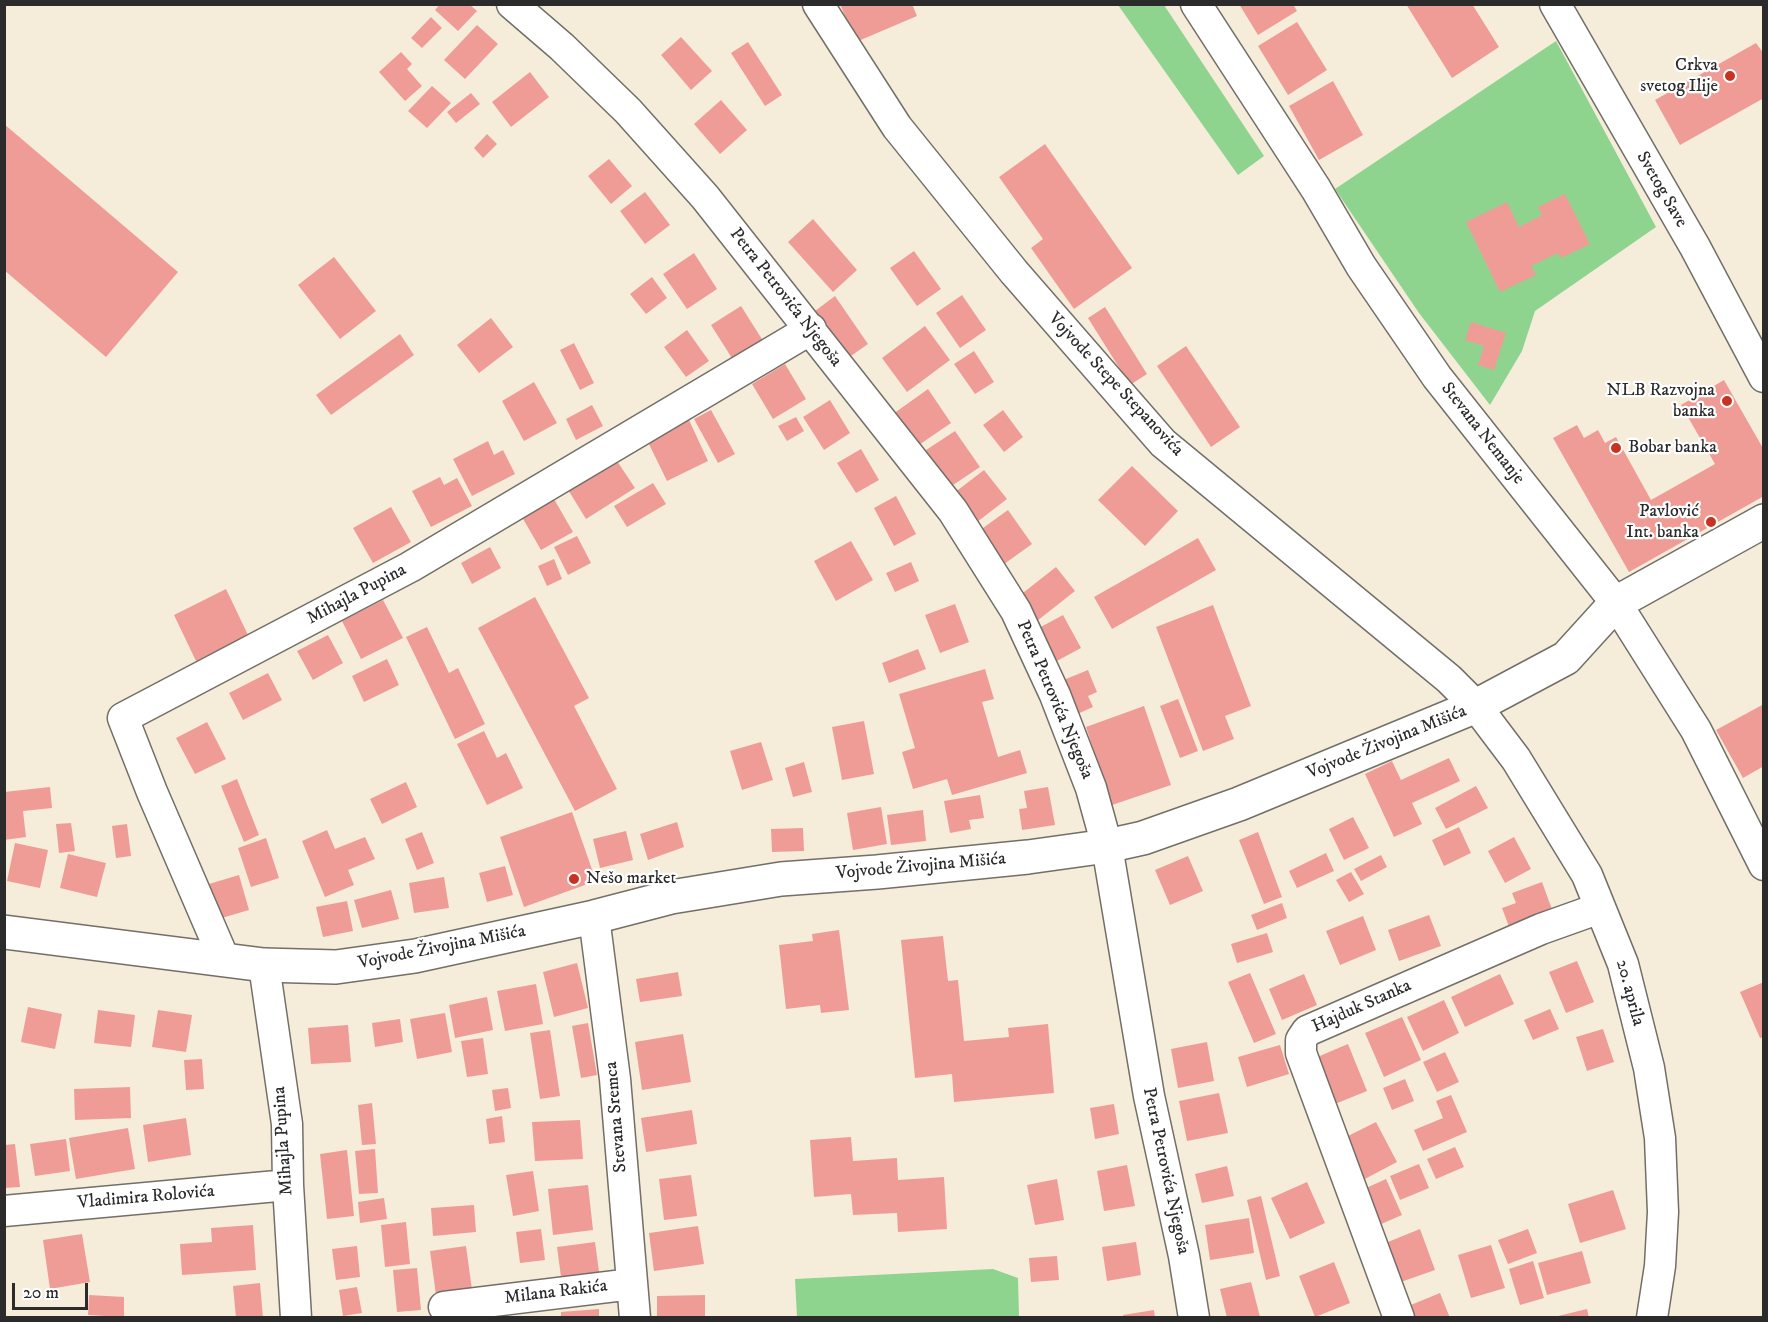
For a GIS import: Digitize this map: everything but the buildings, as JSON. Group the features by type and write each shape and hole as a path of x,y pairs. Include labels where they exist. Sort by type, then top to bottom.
{"street":[{"name":"Petra Petrovića Njegoša","path":"512,4 562,47 628,111 705,197 953,511 1016,611 1056,694 1091,788 1107,846 1149,1096 1184,1256 1194,1317"},
{"name":"Vojvode Stepe Stepanovića","path":"818,4 897,127 1014,272 1163,442 1440,671 1476,706"},
{"name":"Stevana Nemanje","path":"1196,4 1316,189 1361,266 1437,376 1616,603 1696,730 1764,865"},
{"name":"Svetog Save","path":"1556,4 1695,247 1764,377"},
{"name":"Mihajla Pupina","path":"224,959 123,718 410,567 811,329"},
{"name":"Vojvode Živojina Mišića","path":"4,932 264,965 336,967 405,958 594,917 671,897 781,879 1028,857 1107,846 1143,838 1239,804 1476,706 1566,658 1616,603 1764,521"},
{"name":"20. aprila","path":"1476,706 1516,759 1587,875 1623,964 1649,1068 1660,1138 1663,1212 1660,1266 1652,1317"},
{"name":"Hajduk Stanka","path":"1399,1317 1301,1053 1301,1040 1307,1031 1540,929 1600,908"},
{"name":"Stevana Sremca","path":"594,917 615,1079 634,1317"},
{"name":"Mihajla Pupina","path":"264,965 287,1124 288,1185 296,1317"},
{"name":"Vladimira Rolovića","path":"4,1211 288,1185"},
{"name":"Milana Rakića","path":"444,1308 632,1284"}],"green space":[{"path":"1118,5 1164,5 1264,156 1238,175"},
{"path":"1556,41 1656,227 1535,311 1522,351 1490,405 1419,313 1335,189"},
{"path":"993,1269 1018,1278 1019,1317 797,1317 795,1279"}],"place":[{"name":"Crkva svetog Ilije","path":"1730,76"},
{"name":"NLB Razvojna banka","path":"1727,401"},
{"name":"Bobar banka","path":"1616,448"},
{"name":"Pavlović Int. banka","path":"1711,522"},
{"name":"Nešo market","path":"574,879"}]}
